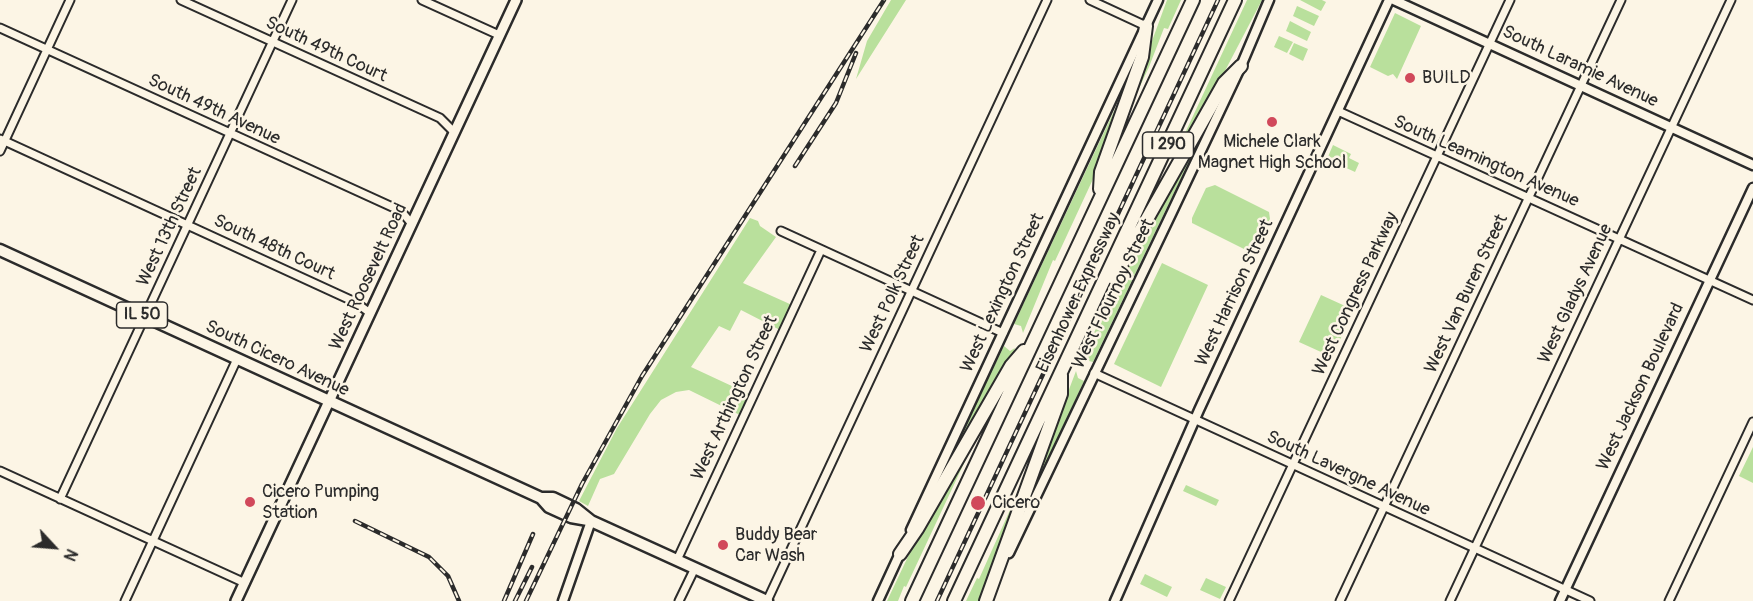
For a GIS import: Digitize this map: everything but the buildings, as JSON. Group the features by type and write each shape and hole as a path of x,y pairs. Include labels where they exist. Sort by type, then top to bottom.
{"highway":[{"name":"Eisenhower Expressway","path":"912,601 1193,0"},
{"name":"Eisenhower Expressway","path":"954,601 1235,0"},
{"path":"1100,198 1101,172 1142,57 1146,26"},
{"path":"1100,290 1121,266 1224,84 1241,66"},
{"path":"900,554 917,529 1011,366 1033,342"},
{"path":"986,601 1061,394 1061,370"}],"main road":[{"name":"West Roosevelt Road","path":"236,601 516,0"},
{"name":"South Cicero Avenue","path":"0,250 541,498 549,507 572,517 591,520 767,601"}],"street":[{"path":"0,151 2,140 70,0"},
{"name":"South 49th Court","path":"181,0 440,118 454,132"},
{"name":"West 13th Street","path":"60,499 292,0"},
{"path":"422,0 499,35"},
{"name":"West Polk Street","path":"767,601 1047,0"},
{"path":"1090,0 1146,26"},
{"name":"West Lexington Street","path":"878,601 1158,0"},
{"name":"West Flournoy Street","path":"986,601 1241,66 1269,0"},
{"name":"West Harrison Street","path":"1114,601 1389,0"},
{"name":"South Laramie Avenue","path":"1394,0 1753,165"},
{"name":"West Congress Parkway","path":"1230,601 1510,0"},
{"name":"West Van Buren Street","path":"1340,601 1621,0"},
{"name":"West Gladys Avenue","path":"1450,601 1731,0"},
{"name":"South 49th Avenue","path":"0,28 401,211 412,224"},
{"name":"South Leamington Avenue","path":"1338,111 1753,300"},
{"name":"South 48th Court","path":"2,140 355,302 370,313"},
{"name":"West Jackson Boulevard","path":"1560,601 1753,188"},
{"path":"781,231 1003,333"},
{"name":"West Arthington Street","path":"676,560 821,250"},
{"path":"125,601 237,359"},
{"name":"South Lavergne Avenue","path":"1094,373 1590,601"},
{"path":"1670,601 1753,422"},
{"path":"0,471 245,583"},
{"path":"563,601 591,520"},
{"path":"679,601 694,568"}],"green space":[{"path":"891,0 906,0 856,79 867,41"},
{"path":"1167,0 1181,0 1168,29 1164,28 1149,67 1119,131"},
{"path":"1247,0 1262,0 1191,136 1166,174"},
{"path":"1300,0 1322,0 1326,2 1321,11"},
{"path":"1297,6 1319,16 1314,26 1293,16"},
{"path":"1395,13 1421,26 1397,79 1393,74 1388,76 1370,67"},
{"path":"1290,21 1311,32 1307,41 1286,31"},
{"path":"1279,36 1293,42 1287,53 1274,47"},
{"path":"1294,43 1308,49 1303,61 1289,54"},
{"path":"1129,79 1100,164 1055,261 1053,260 1023,333 1021,326 1014,324"},
{"path":"1215,107 1093,362 1085,360 1080,362 1135,247"},
{"path":"1333,145 1351,154 1349,158 1359,163 1355,172 1327,159"},
{"path":"1215,185 1269,212 1270,219 1255,250 1250,252 1192,223 1192,218 1206,188"},
{"path":"750,218 758,221 760,226 776,237 743,283 792,305 780,330 741,310 730,331 719,326 691,367 749,394 740,415 689,390 676,392 661,400 614,474 600,479 588,506 579,501 617,428"},
{"path":"1162,263 1208,285 1161,387 1114,364"},
{"path":"1321,295 1354,310 1332,357 1299,342"},
{"path":"1004,346 1010,351 1015,348 1010,361 931,494"},
{"path":"1076,371 1078,378 1084,381 1017,527"},
{"path":"972,441 974,442 906,587 904,586 898,601 887,601 913,546"},
{"path":"1753,447 1753,483 1739,476"},
{"path":"1027,472 979,601 966,601 977,578 979,579"},
{"path":"1186,485 1219,500 1216,506 1183,491"},
{"path":"1145,574 1172,587 1167,597 1140,584"},
{"path":"1206,578 1226,587 1220,599 1200,590"}],"railway":[{"path":"526,601 582,484 642,376 884,0"},
{"path":"937,601 1218,0"},
{"path":"795,166 836,103 856,53"},
{"path":"355,521 429,557 448,576 459,601"},
{"path":"504,601 533,534"},
{"path":"515,601 532,567"}],"place":[{"name":"BUILD","path":"1410,78"},
{"name":"Michele Clark Magnet High School","path":"1272,122"},
{"name":"Cicero Pumping Station","path":"250,502"},
{"name":"Cicero","path":"978,503"},
{"name":"Buddy Bear Car Wash","path":"723,545"}]}
